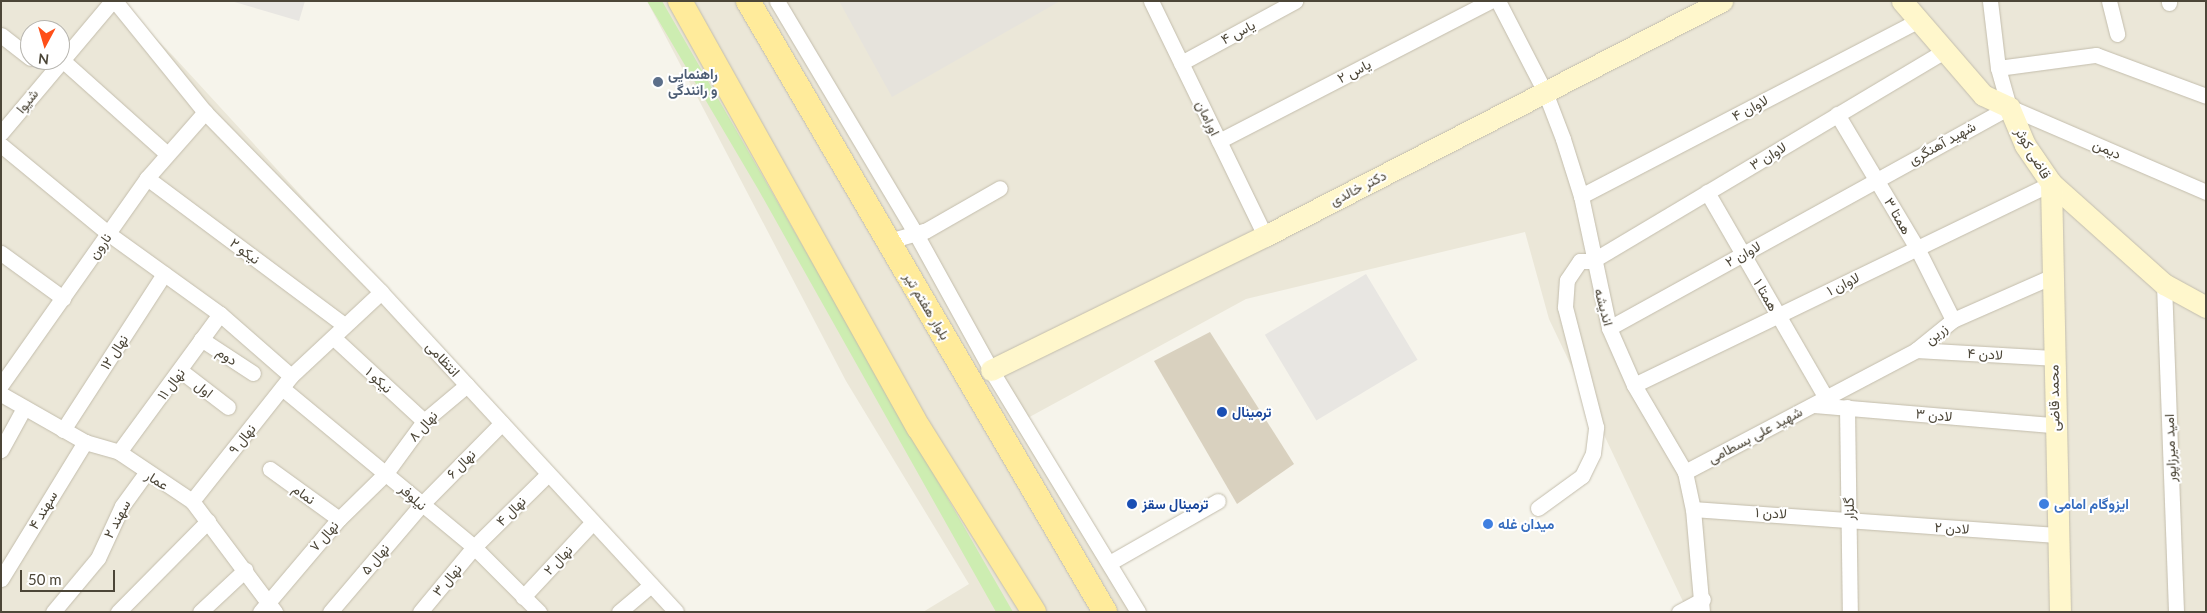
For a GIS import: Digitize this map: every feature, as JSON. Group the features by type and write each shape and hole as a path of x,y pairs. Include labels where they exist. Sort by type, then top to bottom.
{"main road":[{"path":"680,1 920,428 1034,612"},
{"name":"بلوار هفتم تیر","path":"748,1 1105,612"}],"street":[{"name":"شیوا","path":"70,49 113,1"},
{"name":"انتظامی","path":"113,1 205,112 380,292 676,612"},
{"path":"777,1 916,234 991,370 1111,562 1138,612"},
{"name":"اورامان","path":"1151,1 1265,236"},
{"name":"یاس ۴","path":"1181,63 1295,1"},
{"name":"یاس ۲","path":"1219,141 1490,1"},
{"name":"اندیشه","path":"1498,1 1545,92 1581,196 1592,261 1610,328 1634,385 1685,472 1694,509 1702,605"},
{"name":"دکتر خالدی","path":"991,370 1265,236 1722,1"},
{"path":"1902,1 1983,95 2008,106"},
{"path":"1990,1 1998,68 2008,106"},
{"path":"2109,1 2117,34"},
{"name":"لاوان ۴","path":"1581,196 1919,20"},
{"path":"1,35 20,50"},
{"name":"لاوان ۳","path":"1538,508 1582,476 1593,453 1596,427 1564,307 1567,280 1580,261 1592,261 1944,51"},
{"path":"1998,68 2096,55 2206,96"},
{"path":"70,67 166,153"},
{"path":"44,70 49,74"},
{"name":"شیوا","path":"1,133 52,70"},
{"name":"شهید آهنگری","path":"1876,180 2008,106"},
{"name":"قاضی کوثر","path":"2008,106 2025,145 2051,183 2164,284 2206,307"},
{"name":"دیمن","path":"2008,106 2206,192"},
{"name":"نارون","path":"1,385 110,234 147,178 166,153 205,112"},
{"name":"همتا ۳","path":"1838,114 1917,248 1954,320"},
{"name":"نیلوفر","path":"1,145 110,234 220,314 286,382 421,505 474,547 528,606"},
{"name":"نیکو ۲","path":"147,178 344,325"},
{"name":"لاوان ۲","path":"1610,328 1876,180"},
{"name":"لاوان ۱","path":"1634,385 2051,183"},
{"name":"محمد قاضی","path":"2051,183 2056,535 2060,612"},
{"path":"889,242 916,234 1000,188"},
{"name":"همتا ۱","path":"1707,192 1778,316 1820,401"},
{"path":"1,253 63,298"},
{"name":"نهال ۱۲","path":"63,430 164,274"},
{"name":"زرین","path":"1820,401 1916,350 1954,320 2051,278"},
{"name":"امید میرزاپور","path":"2164,284 2176,612"},
{"name":"نهال ۹","path":"192,501 286,382 335,339 344,325 380,292"},
{"name":"نهال ۱۱","path":"119,452 181,371 201,339 220,314"},
{"name":"دوم","path":"201,339 253,374"},
{"name":"نیکو ۱","path":"335,339 424,421"},
{"name":"لادن ۴","path":"1916,350 2053,358"},
{"name":"اول","path":"181,371 228,407"},
{"name":"نهال ۸","path":"386,473 424,421 467,385"},
{"name":"عمار","path":"1,394 85,442 119,452 145,474 192,501 245,570 267,609"},
{"name":"لادن ۳","path":"1820,401 1847,407 2054,425"},
{"name":"شهید علی بسطامی","path":"1685,472 1820,401"},
{"name":"گلزار","path":"1847,407 1850,612"},
{"path":"1,450 24,408"},
{"name":"نهال ۶","path":"421,505 502,423"},
{"name":"سهند ۴","path":"1,578 85,442"},
{"name":"نمام","path":"270,469 338,519"},
{"name":"نهال ۷","path":"267,609 338,519 386,473"},
{"name":"سهند ۲","path":"53,612 98,558 122,506 145,474"},
{"name":"نهال ۴","path":"474,547 548,474"},
{"path":"1111,562 1218,501"},
{"name":"نهال ۵","path":"330,612 421,505"},
{"name":"لادن ۱","path":"1694,509 1802,514 1849,522"},
{"path":"118,612 208,521"},
{"name":"لادن ۲","path":"1849,522 2056,535"},
{"name":"نهال ۲","path":"528,606 592,523"},
{"name":"نهال ۳","path":"420,612 474,547"},
{"path":"200,612 245,570"},
{"path":"619,612 651,585"},
{"path":"1679,612 1702,605"}],"shaded area":[{"path":"1,1 119,1 175,58 683,612 1,612"},
{"path":"231,1 305,1 299,21"},
{"path":"647,1 2206,1 2206,612 1688,612 1549,319 1525,232 1246,299 1024,420 1139,612 923,612 969,584 846,381"},
{"path":"839,1 1060,1 892,97"},
{"path":"1366,274 1418,360 1316,420 1265,335"}],"green space":[{"path":"647,1 662,1 1013,612 996,612 758,189"}],"building":[{"name":"ترمینال","path":"1210,332 1294,464 1237,504 1154,361"}],"place":[{"name":"راهنمایی و رانندگی","path":"658,82"},
{"name":"ترمینال","path":"1222,412"},
{"name":"ترمینال سقز","path":"1132,504"},
{"name":"ایزوگام امامی","path":"2044,504"},
{"name":"میدان غله","path":"1488,524"}]}
